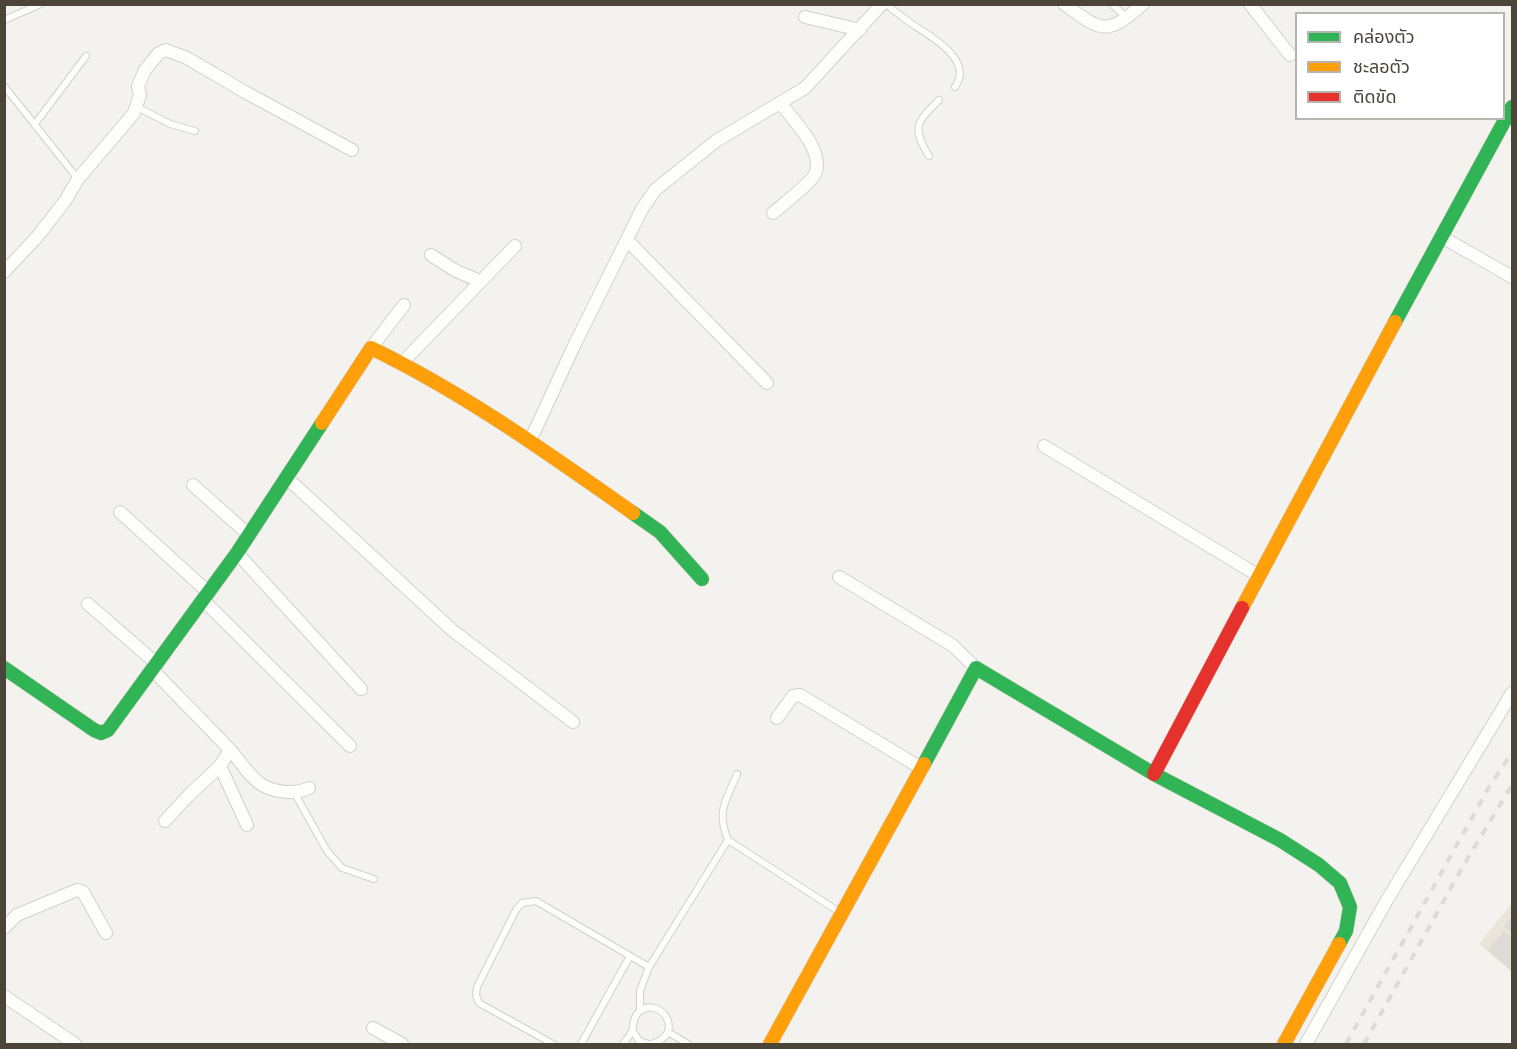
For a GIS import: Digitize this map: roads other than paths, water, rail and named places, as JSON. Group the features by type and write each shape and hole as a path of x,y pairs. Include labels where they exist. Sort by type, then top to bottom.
{"street":[{"path":"530,441 642,209 655,190 716,141 763,112 782,104 805,88 884,4"},
{"path":"1064,4 1097,26 1106,28 1113,26 1134,9"},
{"path":"1250,4 1290,55"},
{"path":"805,17 860,30"},
{"path":"4,272 37,237 65,201 78,179 137,107 140,95 138,86 145,70 159,53 166,50 187,58 352,150"},
{"path":"773,213 814,175 818,163 808,139 782,104"},
{"path":"1154,774 1442,237 1498,123"},
{"path":"1442,237 1512,277"},
{"path":"627,240 767,383"},
{"path":"402,363 516,246"},
{"path":"431,255 456,271 480,281"},
{"path":"4,668 94,730 101,733 108,730 237,553 371,348 404,305"},
{"path":"371,348 402,363 530,441 660,532 702,579"},
{"path":"1044,446 1259,576"},
{"path":"286,477 452,630 573,722"},
{"path":"193,485 249,535"},
{"path":"120,512 350,746"},
{"path":"237,553 361,689"},
{"path":"839,577 952,645 976,668 1154,774 1280,840 1319,865 1340,883 1350,907 1346,931 1284,1044"},
{"path":"88,604 155,667 254,779 266,788 294,792 301,792 309,788"},
{"path":"770,1044 976,668"},
{"path":"777,718 792,696 800,695 921,768"},
{"path":"1306,1044 1387,900 1510,698"},
{"path":"165,821 219,766 230,750"},
{"path":"219,766 248,825"},
{"path":"4,928 17,915 77,890 82,892 106,933"},
{"path":"4,996 75,1044"},
{"path":"373,1028 402,1044"}],"lane":[{"path":"4,20 41,4"},
{"path":"884,4 946,49 957,62 961,73 954,87"},
{"path":"1112,4 1134,9"},
{"path":"35,124 86,56"},
{"path":"4,86 78,179"},
{"path":"929,156 922,145 918,130 920,119 939,100"},
{"path":"137,107 170,124 195,131"},
{"path":"737,774 721,813 721,825 728,840 842,914"},
{"path":"294,792 327,851 342,868 374,879"},
{"path":"640,1011 640,992 649,968 728,840"},
{"path":"553,1044 479,1003 476,995 477,987 516,910 522,903 536,901 649,968"},
{"path":"580,1044 630,956"},
{"path":"651,1007 662,1011 669,1021 668,1032 661,1041 650,1044 639,1041 633,1031 633,1020 640,1011 651,1007"},
{"path":"622,1044 633,1031"},
{"path":"668,1032 688,1044"}],"railway":[{"path":"1346,1044 1488,789 1512,752"},
{"path":"1364,1044 1462,868 1512,785"}]}
